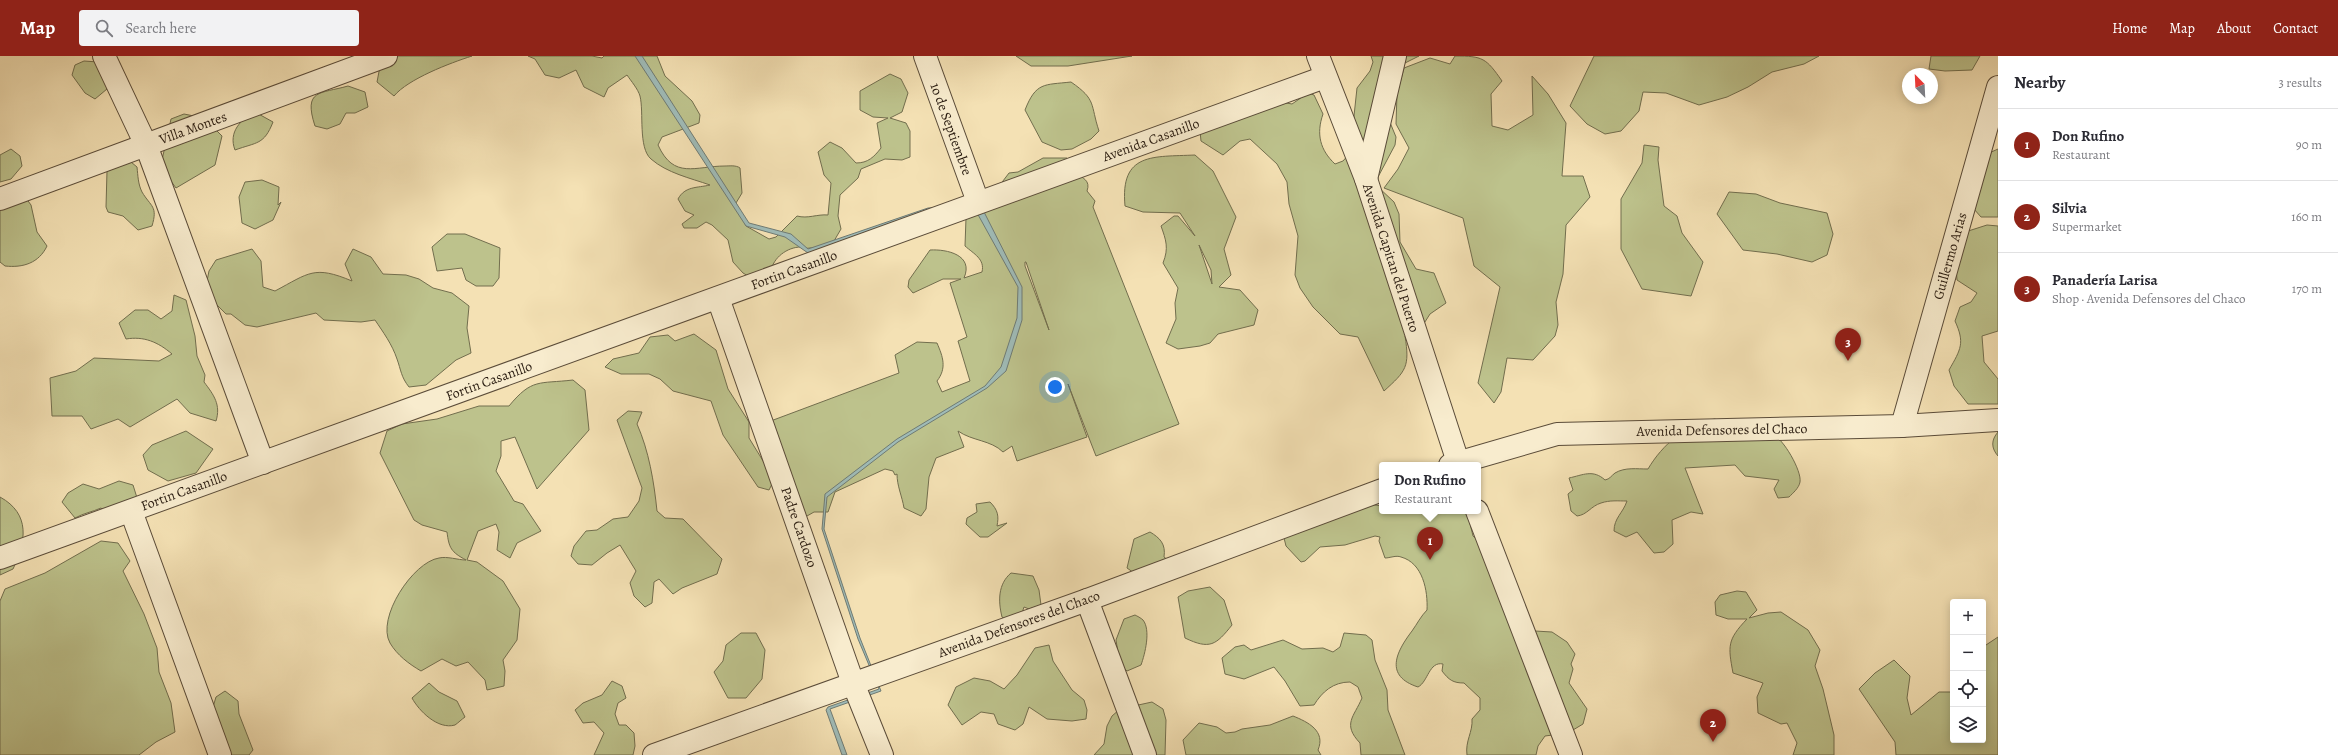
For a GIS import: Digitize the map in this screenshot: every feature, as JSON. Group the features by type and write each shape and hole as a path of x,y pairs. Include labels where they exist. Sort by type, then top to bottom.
{"street":[{"path":"104,56 146,145 263,463"},
{"path":"121,56 130,111"},
{"name":"Villa Montes","path":"0,199 386,56"},
{"name":"1o de Septiembre","path":"925,56 978,202"},
{"name":"Avenida Capitan del Puerto","path":"1318,56 1366,179 1455,462"},
{"path":"1366,179 1395,56"},
{"name":"Avenida Casanillo","path":"978,202 1325,77"},
{"name":"Guillermo Arias","path":"1902,426 1998,87"},
{"name":"Fortin Casanillo","path":"0,558 718,298 978,202"},
{"name":"Padre Cardozo","path":"718,298 854,684 882,755"},
{"name":"Avenida Defensores del Chaco","path":"1463,462 1557,434 1902,426 1998,420"},
{"name":"Avenida Defensores del Chaco","path":"654,755 1087,600 1379,491"},
{"path":"130,511 220,755"},
{"path":"1478,514 1571,755"},
{"path":"1087,600 1145,755"}],"green space":[{"path":"382,56 472,56 441,67 419,78 400,90 394,96 377,82"},
{"path":"528,56 592,56 602,58 604,56 657,56 665,76 692,101 700,115 699,123 662,137 658,145 664,156 671,163 686,169 731,166 737,166 740,168 742,193 736,203 746,226 769,239 776,237 797,216 805,217 828,215 831,183 824,175 818,152 830,142 842,148 856,163 864,162 870,159 881,148 877,123 888,118 873,117 860,110 860,91 890,74 901,79 908,93 902,112 890,118 906,123 910,131 910,157 902,160 885,159 861,169 858,178 840,195 838,216 841,229 834,241 822,246 808,248 796,247 786,251 772,266 771,271 755,280 743,273 733,262 728,240 712,225 706,222 697,228 684,228 682,224 694,215 685,211 678,199 688,190 710,185 679,175 664,168 657,164 647,154 644,147 640,96 627,75 608,88 604,97 584,87 576,70 559,78 545,75 535,59"},
{"path":"1016,56 1132,56 1068,66 1031,66"},
{"path":"1371,56 1419,56 1401,65 1389,120 1396,137 1395,145 1378,177 1377,186 1394,202 1399,214 1400,242 1416,269 1434,273 1446,303 1430,314 1423,325 1414,328 1405,336 1407,355 1405,368 1384,391 1358,337 1340,334 1313,307 1300,288 1295,275 1298,236 1289,204 1287,182 1277,164 1250,139 1240,141 1223,155 1201,141 1200,131 1281,102 1292,104 1308,93 1314,95 1323,114 1320,135 1326,153 1335,164 1343,161 1350,153 1357,88 1370,71 1373,62"},
{"path":"1455,56 1472,57 1483,60 1492,67 1502,81 1491,94 1492,126 1508,130 1533,115 1532,76 1548,94 1566,123 1562,176 1583,176 1590,197 1566,225 1563,274 1556,302 1558,325 1555,336 1533,360 1507,358 1501,392 1494,403 1478,383 1500,287 1474,266 1463,218 1384,188 1398,169 1409,148 1396,124 1397,94 1404,68 1430,58 1450,64"},
{"path":"1594,56 1819,56 1804,64 1772,72 1748,87 1727,97 1699,105 1666,93 1643,92 1639,111 1621,131 1605,134 1587,124 1570,106"},
{"path":"1931,56 1980,56 1972,70 1945,71 1938,70 1938,68 1929,68"},
{"path":"84,61 98,62 106,74 107,89 95,99 85,93 72,75 75,65"},
{"path":"1071,82 1089,98 1099,131 1091,139 1072,149 1061,150 1042,142 1025,110 1033,94 1037,90 1047,85"},
{"path":"348,86 365,92 368,107 355,113 346,113 340,124 327,129 315,126 311,105 316,95 322,92"},
{"path":"255,112 273,122 270,129 259,142 235,150 233,137 237,127 245,118"},
{"path":"184,114 204,118 222,136 215,165 176,188 165,173 162,160 171,119"},
{"path":"1644,145 1659,147 1658,160 1664,206 1677,216 1682,233 1703,262 1691,296 1642,289 1621,249 1621,199 1642,163"},
{"path":"11,149 20,156 22,166 11,179 0,182 0,155"},
{"path":"1998,149 1998,217 1981,217 1966,200 1978,158"},
{"path":"1195,155 1213,171 1236,217 1224,249 1231,275 1219,287 1240,290 1258,310 1254,325 1218,334 1210,343 1178,349 1166,343 1176,319 1175,303 1178,288 1163,263 1166,253 1166,244 1161,226 1174,216 1178,216 1195,236 1180,213 1143,212 1125,206 1125,188 1128,176 1134,167 1142,161 1166,156","holes":["1199,245 1211,270 1212,284"]},
{"path":"1043,158 1067,158 1076,173 1087,182 1087,191 1095,201 1093,207 1179,424 1096,456 1068,384 1087,437 1017,461 1012,446 1003,452 993,445 969,437 958,431 964,447 936,458 929,477 926,509 921,516 904,508 897,474 895,475 893,471 885,469 835,492 828,512 814,512 807,516 797,511 768,422 899,373 895,355 917,342 937,343 943,362 942,372 937,381 942,392 970,381 958,341 967,337 950,283 961,279 943,279 913,293 908,287 909,280 930,250 951,252 962,259 966,270 964,278 982,272 982,264 980,260 965,246 966,218 984,206 1009,173 1018,172","holes":["1026,262 1049,330 1025,266"]},
{"path":"131,162 137,167 138,180 142,192 154,210 152,226 138,230 123,216 108,212 106,207 107,171"},
{"path":"262,180 279,187 278,205 281,202 273,220 255,229 242,223 239,197 245,182"},
{"path":"1729,192 1756,194 1780,203 1827,213 1833,234 1827,255 1812,262 1777,254 1743,250 1717,214"},
{"path":"23,194 31,205 37,232 47,246 40,257 30,263 18,266 5,266 0,262 0,208"},
{"path":"1987,225 1998,226 1998,331 1982,336 1984,362 1998,379 1998,404 1968,404 1954,386 1949,370 1959,351 1961,341 1955,321 1960,307 1971,302 1977,293 1957,280 1956,267 1962,233"},
{"path":"447,234 465,234 500,248 499,278 493,286 476,286 466,280 462,268 437,271 432,247"},
{"path":"252,249 261,261 263,287 275,291 312,273 329,273 352,281 345,264 353,249 371,257 383,274 406,275 419,279 433,288 452,293 469,306 467,328 471,353 456,360 426,385 409,387 403,377 393,348 375,320 361,322 324,320 316,313 257,327 245,325 231,314 226,314 216,304 206,286 209,271 216,260"},
{"path":"174,295 186,300 195,336 197,356 205,375 204,382 216,400 218,410 216,421 190,413 177,399 130,427 118,419 91,429 82,416 52,416 50,378 76,371 94,358 159,361 172,354 156,343 145,339 126,339 119,323 135,310 148,310 161,319 172,311"},
{"path":"694,334 716,350 728,389 749,422 749,438 768,469 773,482 769,490 758,487 723,435 711,401 673,391 660,379 649,374 621,374 605,367 613,359 639,353 650,337 668,335 675,341"},
{"path":"573,380 585,390 589,430 537,489 515,437 501,441 501,456 496,471 514,501 523,504 541,531 517,543 510,558 497,550 499,532 496,524 478,531 467,560 477,562 503,581 520,609 517,640 503,660 505,671 504,686 487,690 485,680 468,662 456,666 442,659 421,671 404,659 390,643 387,632 388,620 392,606 408,580 418,569 429,562 439,558 466,560 454,552 450,546 447,532 422,525 414,520 380,453 387,431 402,424 437,419 479,406 509,406 524,391 537,384"},
{"path":"628,411 642,412 637,424 645,445 657,511 665,518 683,519 722,559 717,574 682,588 673,594 659,579 654,582 652,603 645,607 634,596 630,583 636,571 620,545 592,565 578,564 571,556 574,546 586,531 597,530 613,519 628,517 639,501 642,488 617,420"},
{"path":"1715,419 1721,423 1761,431 1777,437 1786,448 1798,470 1800,482 1794,492 1789,497 1778,498 1774,489 1779,480 1745,476 1735,465 1685,468 1703,514 1691,512 1672,520 1673,544 1664,552 1654,553 1637,532 1626,537 1614,531 1615,523 1627,501 1611,501 1601,503 1594,506 1584,514 1577,516 1571,511 1568,494 1573,490 1569,478 1583,474 1592,474 1605,480 1619,471 1648,469 1660,452 1676,436 1695,425"},
{"path":"186,431 213,449 196,473 168,481 148,470 143,455 152,445"},
{"path":"1998,432 1998,456 1993,447 1993,441"},
{"path":"119,481 133,485 138,501 111,517 101,508 75,518 62,502 68,493 83,484 99,489"},
{"path":"0,497 10,504 17,512 23,529 23,539 21,549 13,569 0,575"},
{"path":"990,502 997,513 997,526 1007,523 988,537 980,537 966,524 967,518 977,512 976,504"},
{"path":"1369,504 1379,506 1379,514 1468,514 1473,536 1483,545 1502,589 1501,604 1535,631 1552,632 1567,642 1575,654 1571,664 1573,669 1569,683 1587,709 1583,724 1568,733 1545,736 1538,746 1536,755 1467,755 1467,745 1472,719 1480,710 1480,698 1464,683 1454,682 1447,677 1442,671 1443,664 1438,664 1435,666 1418,687 1400,677 1397,670 1396,663 1401,647 1427,610 1425,586 1419,571 1408,560 1399,556 1385,558 1379,541 1380,537 1375,536 1345,545 1320,547 1305,561 1301,562 1286,546 1283,534"},
{"path":"1150,532 1162,542 1164,557 1169,561 1137,575 1127,568 1134,539"},
{"path":"101,541 118,543 130,561 123,571 144,614 157,648 159,672 171,703 175,732 156,742 139,755 0,755 0,601 5,589 45,573"},
{"path":"1011,573 1033,576 1039,590 1041,605 1029,609 1024,607 1021,616 1005,619 1002,617 1000,593 1004,582"},
{"path":"1210,587 1224,600 1232,625 1217,641 1212,644 1201,644 1185,638 1178,597 1188,591"},
{"path":"1737,591 1746,592 1757,610 1749,618 1768,613 1781,612 1808,630 1820,650 1815,666 1823,689 1834,735 1834,755 1793,755 1797,743 1787,723 1781,724 1758,713 1757,697 1763,683 1733,673 1730,656 1732,638 1747,619 1728,619 1716,615 1715,602 1720,595"},
{"path":"1135,615 1143,620 1147,630 1147,636 1141,665 1127,671 1120,665 1116,640 1124,619"},
{"path":"741,633 756,633 765,650 762,679 746,698 728,698 714,672 723,661 726,645"},
{"path":"1344,633 1366,635 1372,640 1375,660 1387,690 1388,710 1405,755 1361,755 1360,743 1352,731 1351,720 1362,698 1358,687 1350,682 1344,682 1333,686 1324,692 1314,705 1300,706 1285,681 1274,667 1244,679 1225,674 1222,658 1235,647 1244,645 1251,650 1283,640 1302,649 1323,648 1333,652 1340,647"},
{"path":"1998,637 1998,755 1896,755 1895,742 1859,689 1875,673 1894,660 1910,676 1907,698 1911,715 1939,692 1950,692 1950,743 1986,743 1986,645"},
{"path":"1049,645 1053,661 1072,690 1084,700 1087,710 1086,719 1072,721 1047,719 1029,707 1023,724 1015,730 998,724 994,714 981,712 962,725 948,705 956,687 974,678 990,681 1004,689 1017,675 1035,648"},
{"path":"612,681 622,686 626,698 618,703 615,714 619,725 626,725 634,733 635,746 633,755 594,755 604,733 594,722 583,723 575,710 583,703 602,695"},
{"path":"429,683 439,692 457,701 465,717 455,725 449,726 442,725 424,714 412,698"},
{"path":"225,691 238,701 239,714 253,750 249,755 230,755 213,707 216,697"},
{"path":"1152,702 1163,709 1166,720 1165,755 1094,755 1104,744 1107,726 1112,716 1120,709"},
{"path":"1293,716 1310,724 1318,732 1320,743 1318,750 1321,755 1186,755 1183,740 1199,723 1217,727 1226,733 1270,725"}],"water":[{"path":"635,56 642,56 749,223 791,234 808,249 928,208 981,206 1022,287 1022,320 1006,371 987,388 898,442 827,497 824,529 860,638 881,691 830,709 847,755 842,755 826,710 828,707 879,689 858,639 822,529 825,494 897,439 985,386 1001,367 1017,318 1018,287 976,211 875,233 808,253 785,237 746,226"}],"place":[{"name":"Panadería Larisa","path":"1848,361"},
{"name":"Don Rufino","path":"1430,560"},
{"name":"Silvia","path":"1713,742"}]}
